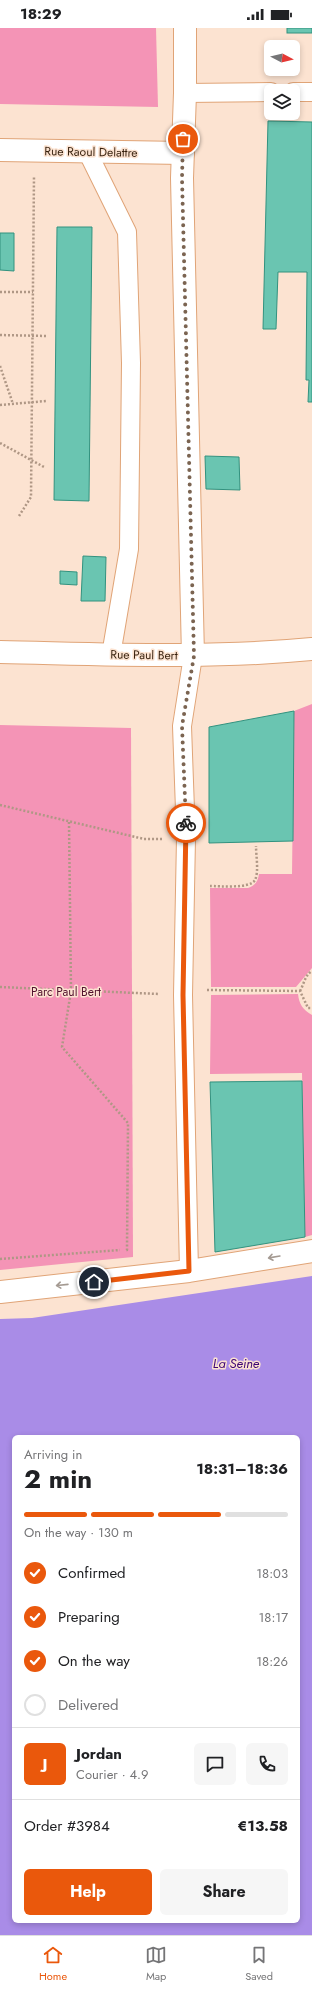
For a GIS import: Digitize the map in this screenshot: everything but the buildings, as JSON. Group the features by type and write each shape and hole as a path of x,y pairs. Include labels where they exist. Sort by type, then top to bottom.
{"street":[{"path":"185,28 185,93 182,178 194,656"},
{"name":"Rue Raoul Delattre","path":"0,150 183,153"},
{"name":"Rue Paul Bert","path":"0,652 194,656 265,654 312,649"},
{"path":"0,1292 189,1271 312,1250"}],"lane":[{"path":"185,93 264,92"},
{"path":"300,92 312,92"},
{"path":"87,151 127,232 131,363 129,549 111,655"},
{"path":"189,1271 183,995 186,838 182,726 194,656"}],"path":[{"path":"19,516 32,497 34,151"},
{"path":"0,292 33,292"},
{"path":"0,335 47,336"},
{"path":"0,366 13,404"},
{"path":"0,405 46,401"},
{"path":"0,443 44,467"},
{"path":"0,805 144,839 186,838"},
{"path":"0,1259 127,1250 128,1123 62,1047 71,991 70,822"},
{"path":"210,886 246,885 252,883 255,880 256,874 256,846"},
{"path":"300,990 306,977 312,971"},
{"path":"0,987 183,995 196,990 300,990"},
{"path":"300,990 308,1008 312,1008"}],"green space":[{"path":"0,28 156,28 158,107 0,104"},
{"path":"312,704 312,968 296,987 211,987 210,888 248,888 256,883 259,874 292,874 294,711"},
{"name":"Parc Paul Bert","path":"0,725 131,728 133,1257 0,1270"},
{"path":"298,994 299,1001 302,1006 312,1015 312,1235 305,1237 302,1073 210,1074 211,995"}],"water":[{"name":"La Seine","path":"312,1276 312,1935 0,1935 0,1319 32,1318"}],"way so far":[{"path":"183,139 182,178 194,656 182,726 186,823"}],"route":[{"path":"94,1282 189,1271 183,995 186,823"}]}
